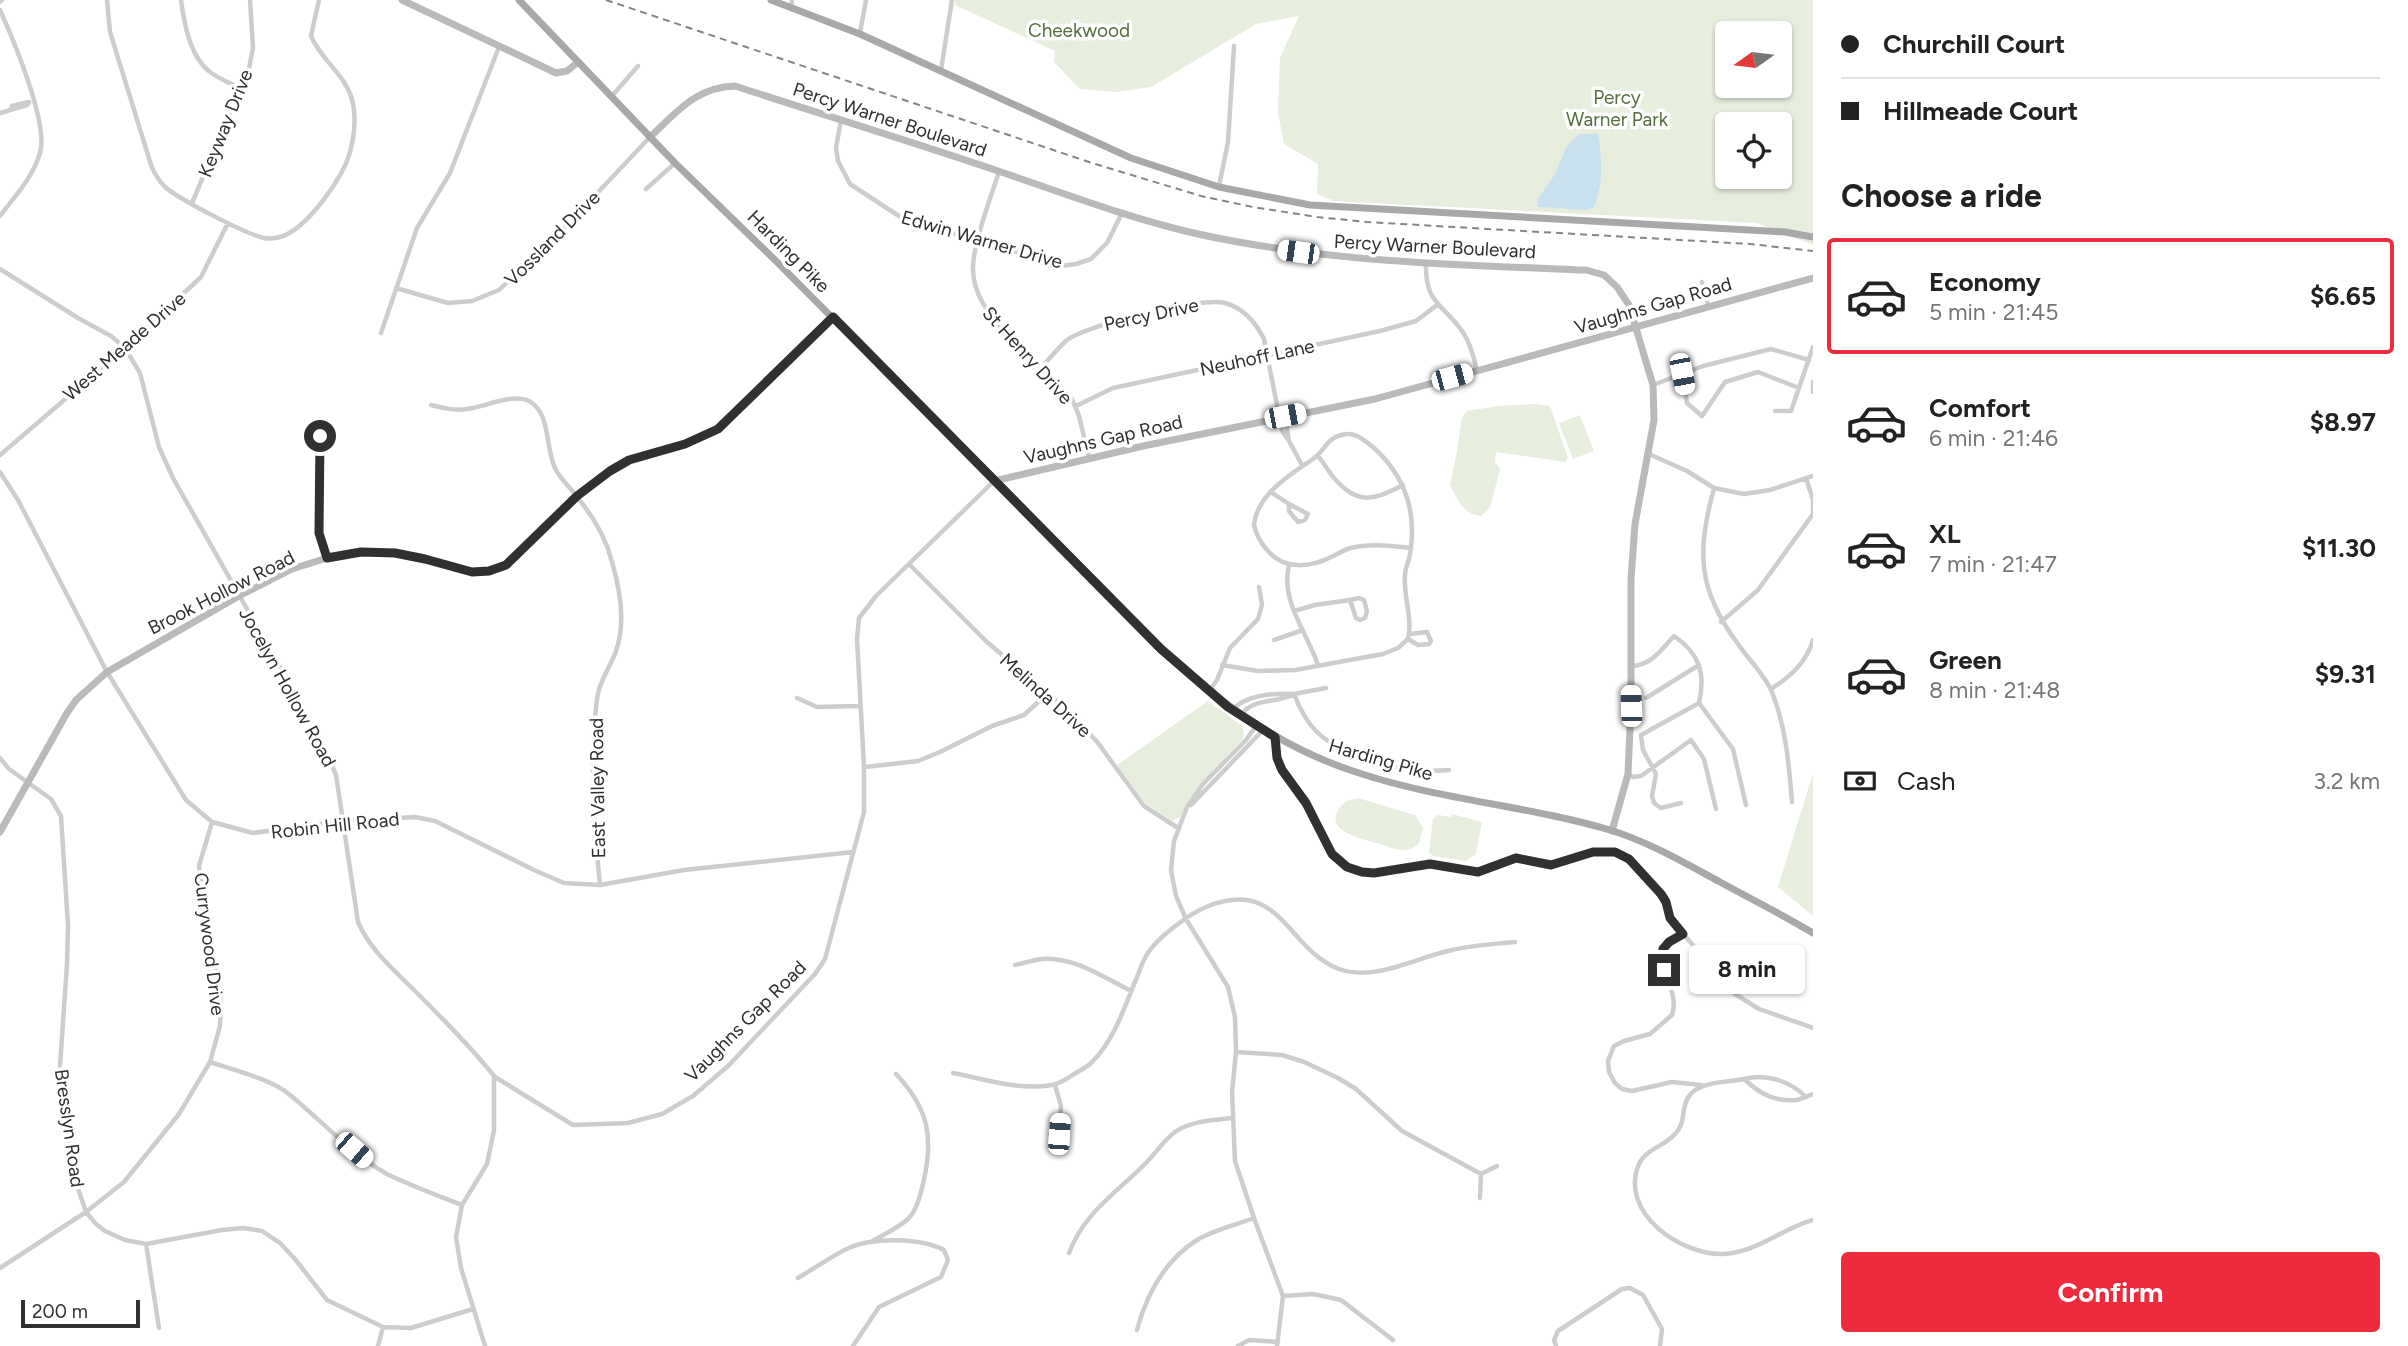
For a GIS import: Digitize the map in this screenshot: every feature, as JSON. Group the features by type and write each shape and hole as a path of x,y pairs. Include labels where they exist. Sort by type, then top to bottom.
{"main road":[{"name":"Harding Pike","path":"519,0 675,163 735,219 1161,649 1232,710 1275,737 1326,762 1375,778 1612,831 1666,853 1813,933"},
{"path":"771,0 792,4 1131,158 1219,187 1310,205 1772,232 1813,237"}],"street":[{"path":"107,0 110,32 152,168 165,187 228,223 264,238 279,238 291,233 326,196 350,154 355,119 351,96 346,84 322,55 311,36 319,0"},
{"path":"181,0 191,43 200,60 211,72 240,88"},
{"name":"Keyway Drive","path":"192,203 249,68 253,48 250,0"},
{"path":"402,0 556,73 567,71 578,62"},
{"path":"860,34 866,0"},
{"path":"941,70 952,0"},
{"path":"0,10 42,131 41,151 36,165 0,216"},
{"path":"1219,187 1228,142 1234,46"},
{"path":"381,333 417,228 450,173 499,47"},
{"path":"612,96 638,66"},
{"name":"Percy Warner Boulevard","path":"650,137 691,99 717,86 735,86 999,171 1122,214 1197,233 1349,259 1586,270 1605,275 1629,305 1653,385 1654,420 1635,524 1631,579 1629,774 1612,831"},
{"path":"0,113 12,106 31,101"},
{"name":"Edwin Warner Drive","path":"841,120 836,148 838,162 850,184 905,220 1061,265 1091,259 1107,243 1122,214"},
{"name":"Vossland Drive","path":"396,288 449,303 467,302 499,290 572,220 650,137"},
{"path":"646,189 675,163"},
{"name":"St Henry Drive","path":"999,171 978,240 972,270 979,301 991,318 1076,406 1089,457"},
{"name":"West Meade Drive","path":"0,455 125,348 201,277 228,223"},
{"path":"1426,264 1430,294 1463,334 1478,370"},
{"name":"Jocelyn Hollow Road","path":"0,269 111,336 125,348 140,373 162,457 321,740 336,775 358,922 363,934 380,956 494,1076"},
{"name":"Vaughns Gap Road","path":"494,1076 573,1125 628,1123 662,1114 693,1096 728,1066 815,975 825,959 864,813 857,639 859,618 876,596 995,481 1089,457 1375,398 1813,278"},
{"path":"1702,282 1708,305"},
{"name":"Percy Drive","path":"1041,368 1068,340 1089,328 1123,318 1206,302 1224,302 1243,311 1257,325 1268,354 1289,441 1302,465"},
{"name":"Neuhoff Lane","path":"1076,406 1113,388 1346,339 1416,321 1437,305"},
{"name":"Brook Hollow Road","path":"0,832 73,705 107,672 239,596 292,569 327,558 361,552 395,553 472,572 489,571 506,565 577,496 610,471 629,460 685,444 718,429 833,317"},
{"path":"1775,411 1791,411 1813,347"},
{"path":"1653,385 1703,366 1771,349 1809,360"},
{"path":"1682,374 1687,403 1702,416 1726,382 1758,372 1799,388"},
{"path":"1813,382 1813,392"},
{"name":"East Valley Road","path":"431,405 466,410 517,398 527,400 538,407 544,417 548,449 558,475 594,520 611,558 620,604 619,643 599,686 596,700 593,776 600,885"},
{"path":"323,425 320,436 319,533 327,558"},
{"path":"1222,665 1244,670 1274,671 1318,665 1388,653 1409,636 1404,577 1411,548 1411,509 1403,485 1384,458 1363,439 1354,435 1336,437 1318,456 1302,465 1271,492 1256,514 1255,530 1269,552 1289,565 1302,565 1322,561 1346,549 1357,547 1385,545 1411,548"},
{"path":"1649,454 1688,471 1714,488 1744,494 1770,490 1813,476"},
{"path":"1318,456 1339,483 1360,498 1381,496 1403,485"},
{"name":"Robin Hill Road","path":"0,472 18,500 107,672 186,800 212,822 253,833 342,821 415,817 435,821 564,883 600,885 684,870 853,852"},
{"path":"1721,622 1758,590 1813,514 1813,500 1806,478"},
{"path":"1714,488 1704,524 1704,575 1710,599 1721,622 1771,690 1787,741 1792,802"},
{"path":"1271,492 1308,513 1304,522 1297,521 1288,510 1289,504"},
{"name":"Melinda Drive","path":"909,564 977,633 1072,714 1144,806 1178,828"},
{"path":"1289,565 1287,589 1318,665"},
{"path":"1208,691 1217,680 1234,642 1259,616 1262,602 1259,587"},
{"path":"1294,611 1315,605 1350,600 1364,600 1367,613 1365,618 1356,618 1350,600"},
{"path":"1274,640 1303,630"},
{"path":"1630,666 1653,660 1674,635 1692,650 1699,665 1702,685 1699,703 1732,749 1746,805"},
{"path":"1771,690 1790,677 1801,664 1810,651 1813,639"},
{"path":"1646,698 1699,665"},
{"path":"1232,710 1248,699 1326,688"},
{"path":"864,767 896,765 930,756 992,726 1024,715 1048,693"},
{"path":"1240,715 1252,705 1294,694"},
{"path":"1294,694 1301,711 1316,731 1341,748 1369,760 1401,768 1425,772 1449,770"},
{"path":"797,698 817,707 859,706"},
{"path":"1681,803 1661,808 1656,806 1652,796 1657,775 1643,750 1642,735 1699,703"},
{"path":"1238,1346 1249,1340 1277,1344 1283,1296 1236,1161 1232,1118 1235,1017 1228,987 1186,919 1176,896 1171,870 1172,846 1182,817 1203,785 1259,728"},
{"path":"1275,737 1277,758 1282,770 1306,803 1332,854 1347,867 1374,873 1430,864 1478,872 1516,858 1551,865 1593,852 1615,852 1629,859 1661,894 1670,918 1728,987 1744,1001 1762,1010 1813,1028"},
{"path":"1629,774 1633,777 1644,773 1691,740 1704,759 1716,809"},
{"name":"Bresslyn Road","path":"0,758 9,769 51,799 63,823 68,932 61,1088 75,1180 86,1212 105,1231 125,1240 146,1244 222,1230 250,1228 262,1231 280,1243 327,1300 383,1327 411,1328 473,1308"},
{"name":"Currywood Drive","path":"0,1268 86,1212 124,1182 178,1114 210,1062 220,1026 220,1003 199,866 212,822"},
{"path":"953,1073 1021,1087 1055,1085 1093,1063 1114,1032 1150,949 1186,919 1204,908 1223,902 1238,899 1254,902 1283,919 1314,953 1342,970 1365,972 1395,967 1452,950 1515,942"},
{"path":"1683,934 1667,944 1662,952 1665,977 1674,999 1672,1015 1650,1034 1617,1044 1609,1055 1608,1066 1615,1083 1629,1091 1676,1082 1702,1085 1755,1077 1770,1078 1793,1086 1806,1097"},
{"path":"1015,965 1053,959 1081,966 1131,991"},
{"path":"1236,1052 1282,1055 1338,1077 1356,1089 1402,1131 1481,1174"},
{"path":"210,1062 258,1078 288,1093 365,1159 387,1173 462,1205"},
{"path":"868,1244 908,1219 914,1210 928,1159 927,1122 909,1089 896,1074"},
{"path":"485,1346 461,1268 456,1237 462,1205 487,1164 494,1130 494,1076"},
{"path":"1744,1080 1772,1098 1790,1101 1813,1094"},
{"path":"1055,1085 1061,1106 1059,1134"},
{"path":"1702,1085 1689,1095 1685,1102 1678,1132 1645,1156 1638,1166 1635,1187 1642,1208 1650,1220 1682,1245 1719,1254 1752,1249 1813,1220"},
{"path":"1069,1253 1082,1226 1095,1209 1133,1176 1175,1131 1199,1122 1232,1118"},
{"path":"1481,1174 1496,1166"},
{"path":"1480,1198 1481,1174"},
{"path":"1137,1329 1144,1304 1158,1278 1173,1259 1198,1239 1254,1218"},
{"path":"798,1278 852,1247 914,1241 933,1244 944,1250 948,1260 941,1277 879,1307 853,1346"},
{"path":"146,1244 159,1328"},
{"path":"1556,1346 1554,1339 1558,1331 1622,1289 1630,1288 1643,1295 1662,1329 1660,1346"},
{"path":"1283,1296 1313,1294 1340,1300 1393,1340"},
{"path":"378,1346 383,1327"}],"green space":[{"name":"Percy Warner Park","path":"955,0 1813,0 1813,245 1757,223 1334,201 1317,194 1318,164 1284,144 1278,113 1280,58 1299,16 1256,24 1151,87 1116,92 1080,89 1054,62 1055,51 955,5"},
{"path":"1536,404 1550,406 1568,458 1565,462 1496,452 1495,462 1500,469 1490,508 1481,516 1475,515 1462,505 1450,485 1462,417 1467,411"},
{"path":"1580,415 1594,451 1573,459 1559,423"},
{"path":"1208,701 1242,726 1244,735 1201,783 1180,817 1172,821 1145,803 1117,765"},
{"path":"1813,773 1813,916 1778,887"},
{"path":"1358,798 1415,815 1423,828 1419,843 1404,850 1343,831 1336,819 1338,811 1346,801"},
{"path":"1452,814 1482,822 1476,854 1466,861 1432,856 1429,851 1433,819 1438,815 1451,817"}],"water":[{"path":"1580,134 1598,134 1601,171 1594,207 1587,210 1538,207 1538,199 1555,174 1566,148"}],"railway":[{"path":"606,0 1092,163 1201,196 1253,207 1367,222 1750,244 1813,251"}],"route":[{"path":"320,436 319,533 327,558 361,552 395,553 472,572 489,571 506,565 577,496 610,471 629,460 685,444 718,429 833,317 1161,649 1228,707 1275,737 1279,765 1304,799 1328,847 1340,863 1368,873 1430,864 1478,872 1516,858 1551,865 1597,852 1619,853 1631,861 1664,899 1670,918 1683,934 1663,949 1664,970"}],"park label":[{"name":"Cheekwood","path":"1079,30"}]}
